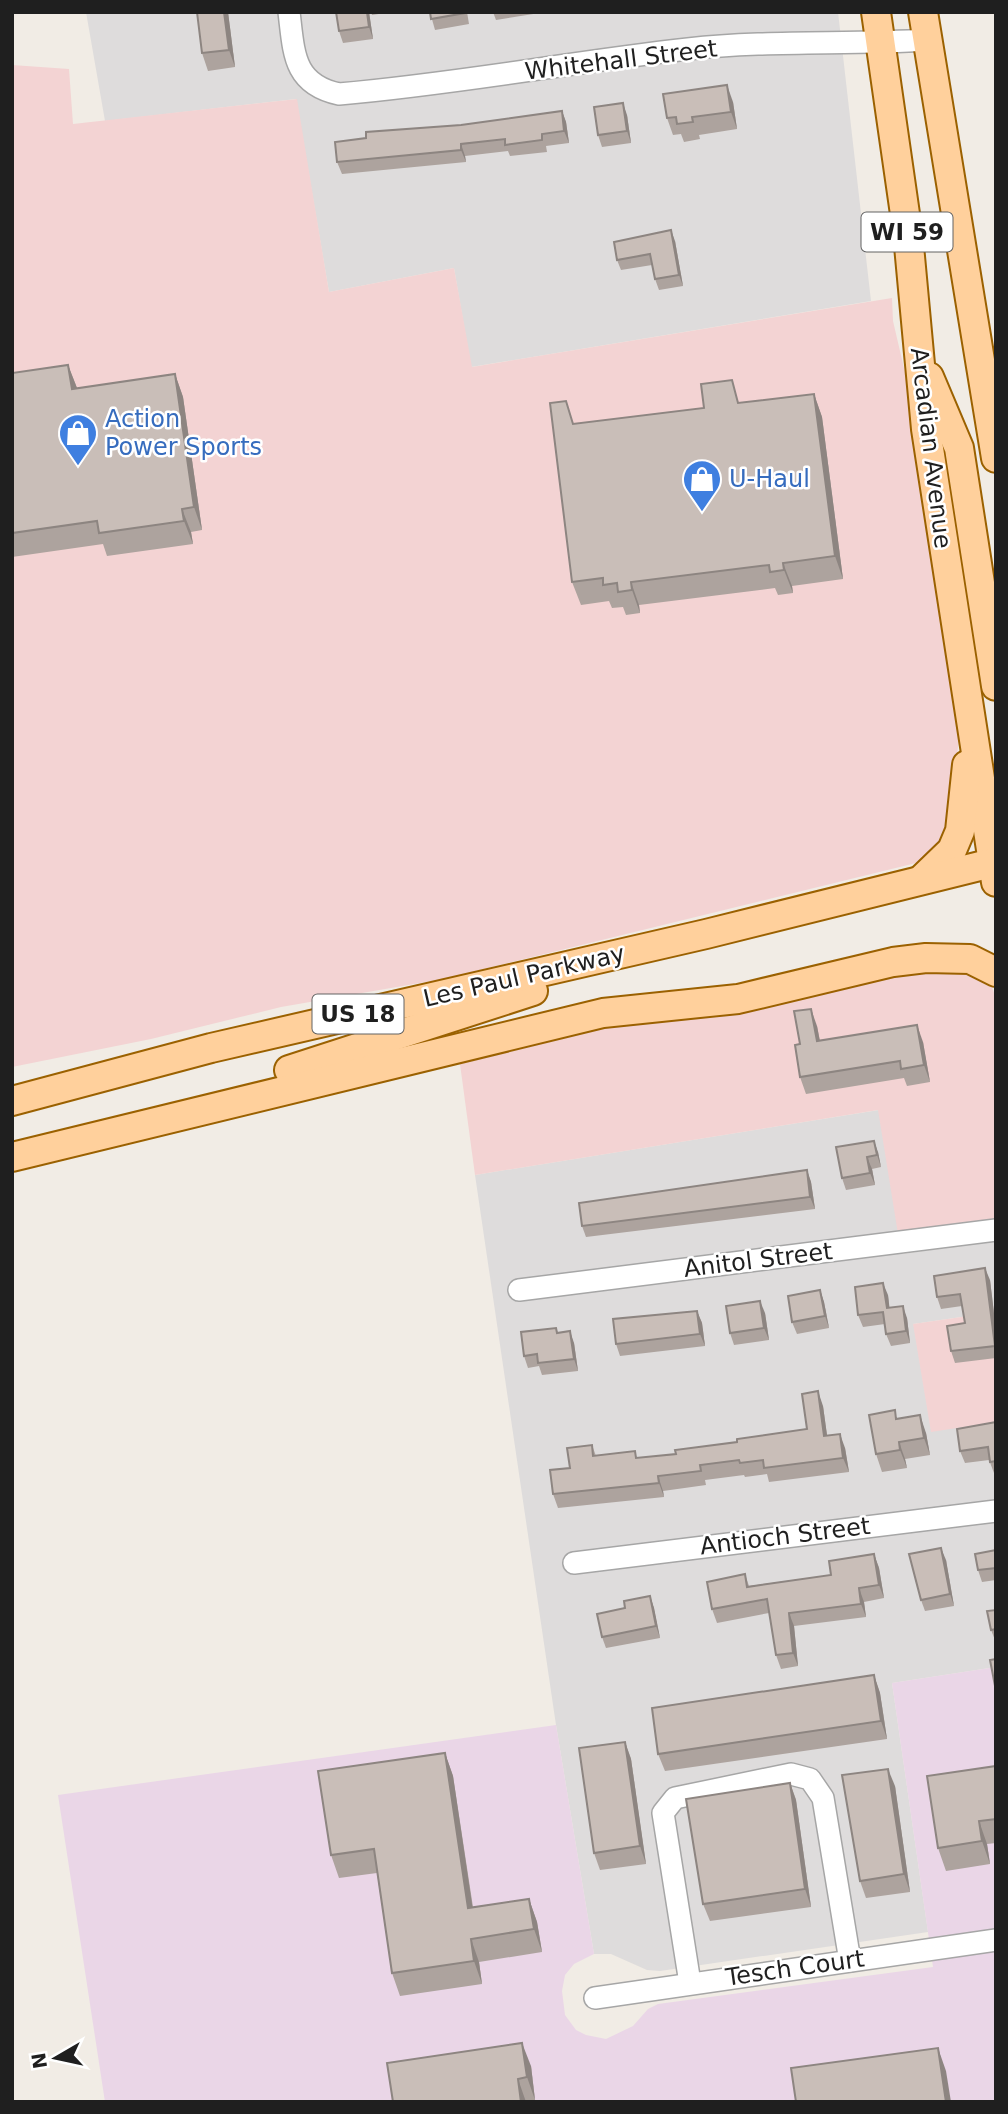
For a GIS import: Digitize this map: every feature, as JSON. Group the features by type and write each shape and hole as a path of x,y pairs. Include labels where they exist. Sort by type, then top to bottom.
{"main road":[{"name":"Arcadian Avenue","path":"876,12 908,235 926,429 971,731 995,868"},
{"name":"WI 59","path":"925,26 996,458"},
{"name":"WI 59","path":"919,351 959,448 996,686"},
{"path":"920,880 952,850 960,831 971,731"},
{"name":"Les Paul Parkway","path":"12,1101 211,1048 706,934 920,880 995,868"},
{"path":"205,1109 237,1087 706,934"},
{"name":"US 18","path":"12,1157 603,1013 738,999 893,962 926,958 970,960 996,972"}],"street":[{"name":"Whitehall Street","path":"289,12 294,56 301,72 318,87 339,94 395,89 690,49 824,41 880,43 925,26"},
{"name":"Anitol Street","path":"519,1290 996,1230"},
{"name":"Antioch Street","path":"574,1563 996,1511"},
{"path":"690,1983 663,1814 675,1798 791,1774 810,1779 823,1798 850,1961"},
{"name":"Tesch Court","path":"595,1998 996,1940"}],"shaded area":[{"path":"86,12 838,12 871,301 471,367 454,268 329,292 296,99 105,121"},
{"path":"12,65 69,69 73,124 297,99 329,292 454,268 472,367 892,298 893,321 910,394 959,735 951,828 930,856 916,863 443,979 281,1007 151,1039 12,1067"},
{"path":"953,964 990,982 996,998 996,1221 898,1234 878,1110 475,1175 460,1064 606,1028"},
{"path":"879,1110 902,1254 996,1241 996,1312 913,1324 996,1422 996,1667 892,1683 928,1932 660,1971 647,1970 611,1954 594,1954 556,1725 475,1175"},
{"path":"996,1312 996,1422 931,1432 913,1324"},
{"path":"996,1667 996,2102 105,2102 58,1795 556,1725 594,1954 574,1964 565,1975 562,1991 565,2015 576,2030 606,2039 633,2026 648,2009 658,2004 933,1967 892,1683"}],"building":[{"path":"197,12 224,12 229,50 202,53"},
{"path":"336,12 367,12 369,27 339,31"},
{"path":"430,12 464,12 465,13 431,19"},
{"path":"727,85 731,112 692,117 693,122 677,124 676,117 667,118 663,94"},
{"path":"623,103 627,131 598,135 594,107"},
{"path":"562,111 564,131 542,134 542,140 505,145 505,139 461,144 461,150 337,162 335,142 366,138 366,132 461,125"},
{"path":"671,230 679,275 655,279 650,254 617,260 614,242"},
{"path":"68,365 72,389 175,374 194,507 182,509 184,521 99,533 97,521 12,533 12,373"},
{"name":"U-Haul","path":"732,380 738,403 814,394 835,556 783,563 784,570 770,572 769,565 631,582 632,590 618,592 617,583 603,585 603,578 572,582 550,403 566,401 573,424 704,408 701,384"},
{"path":"811,1009 817,1041 917,1025 924,1065 901,1069 900,1061 800,1077 795,1045 800,1044 794,1011"},
{"path":"874,1141 877,1155 867,1157 870,1173 842,1178 836,1147"},
{"path":"807,1170 810,1197 582,1226 579,1203"},
{"path":"985,1268 995,1346 951,1351 947,1326 965,1323 960,1294 937,1297 934,1276"},
{"path":"883,1283 887,1308 903,1306 906,1331 886,1334 883,1312 858,1315 855,1287"},
{"path":"820,1290 825,1316 792,1322 788,1296"},
{"path":"760,1301 764,1328 730,1333 726,1306"},
{"path":"697,1311 700,1334 616,1344 613,1319"},
{"path":"556,1328 557,1333 570,1331 574,1359 538,1363 537,1354 524,1356 521,1332"},
{"path":"818,1391 824,1436 840,1434 843,1458 764,1468 763,1460 740,1463 739,1460 700,1465 701,1471 658,1476 659,1483 553,1494 550,1470 570,1468 567,1448 592,1445 593,1456 635,1451 636,1458 676,1454 675,1450 807,1429 802,1394"},
{"path":"895,1410 896,1419 920,1415 924,1438 899,1442 900,1450 876,1454 869,1415"},
{"path":"996,1422 996,1461 990,1462 988,1447 960,1451 957,1429"},
{"path":"941,1548 950,1594 921,1600 909,1554"},
{"path":"996,1550 996,1568 978,1570 975,1554"},
{"path":"874,1554 879,1585 859,1588 861,1604 789,1613 793,1653 776,1655 767,1599 712,1609 707,1582 745,1574 747,1587 831,1575 829,1561"},
{"path":"650,1596 656,1626 602,1637 597,1614 625,1608 624,1601"},
{"path":"996,1610 996,1629 991,1630 987,1611"},
{"path":"996,1659 996,1691 990,1660"},
{"path":"874,1675 881,1721 658,1754 652,1708"},
{"path":"625,1742 640,1846 594,1853 579,1748"},
{"path":"445,1753 468,1908 529,1899 534,1929 471,1939 474,1961 392,1973 374,1849 331,1855 318,1771"},
{"path":"996,1766 996,1819 979,1821 982,1841 938,1848 927,1776"},
{"path":"888,1769 904,1874 860,1881 842,1775"},
{"path":"790,1783 805,1889 703,1904 686,1799"},
{"path":"522,2043 527,2077 518,2079 521,2102 393,2102 387,2063"},
{"path":"938,2048 946,2102 796,2102 791,2068"}],"place":[{"name":"Action Power Sports","path":"78,467"},
{"name":"U-Haul","path":"702,513"}]}
